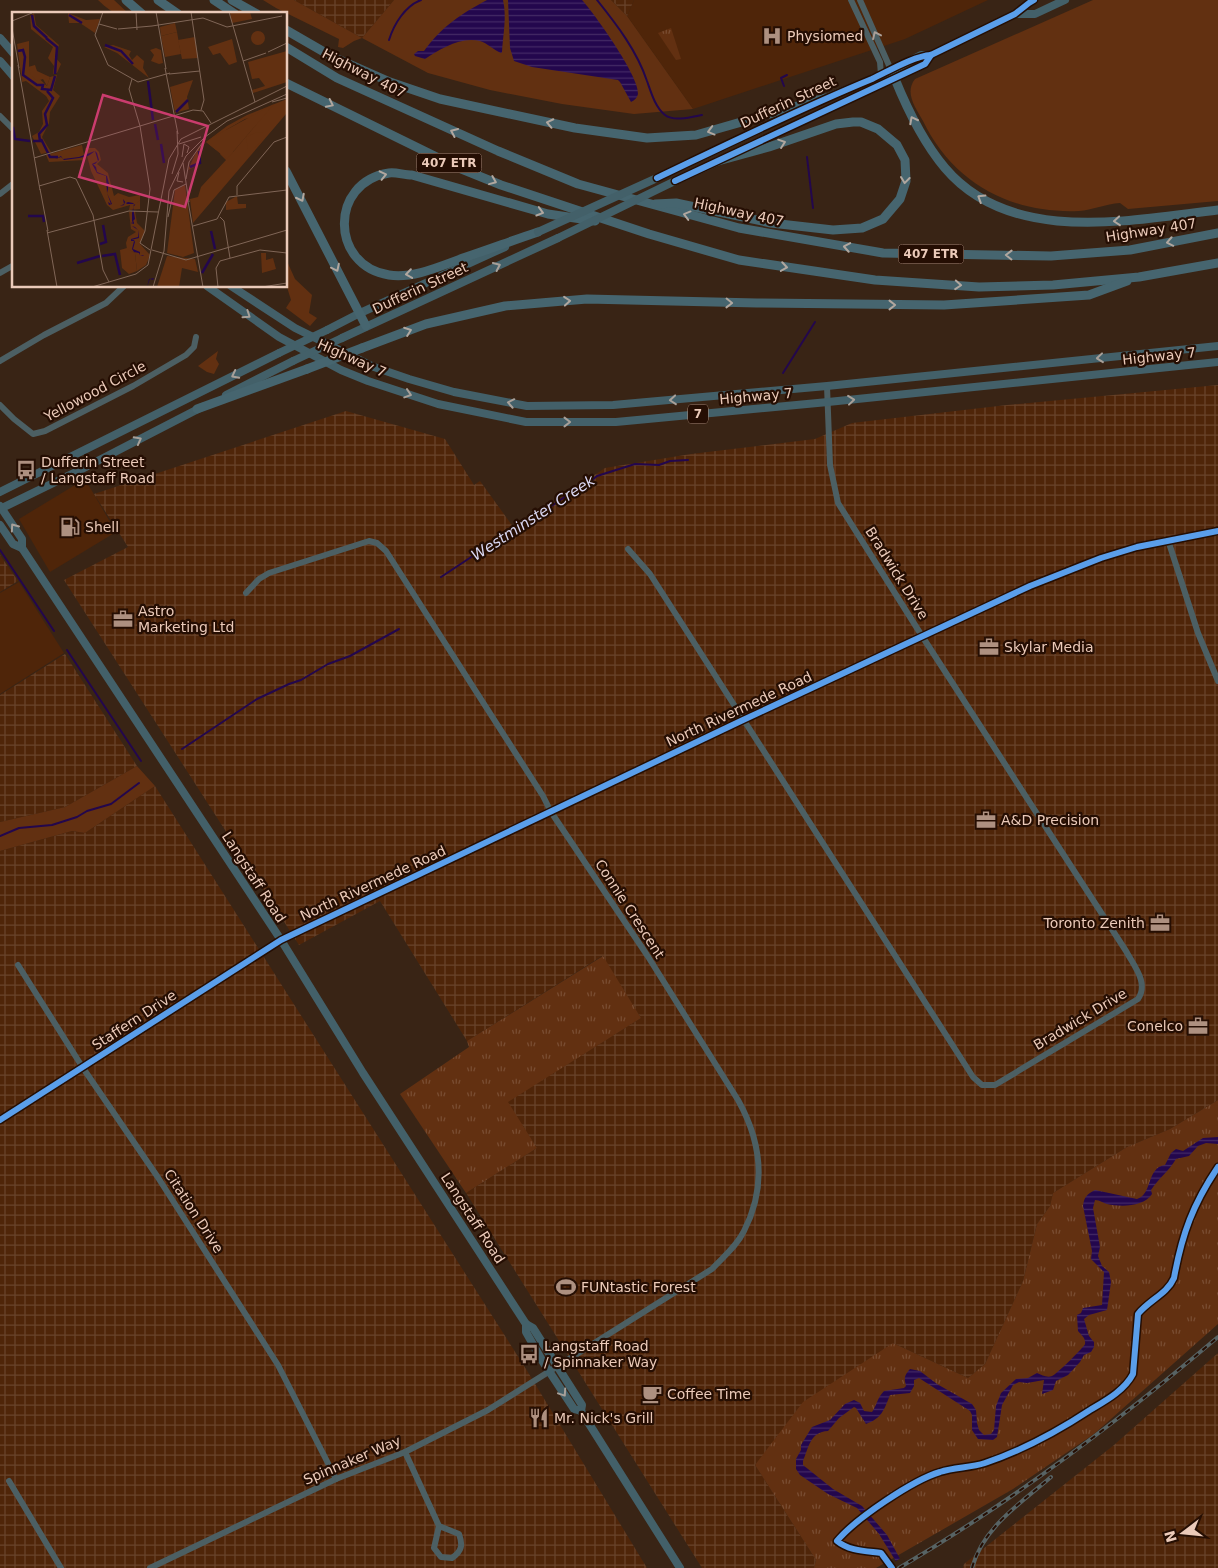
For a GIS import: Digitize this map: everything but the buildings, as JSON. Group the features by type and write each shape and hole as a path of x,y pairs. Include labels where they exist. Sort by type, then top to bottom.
{"highway":[{"path":"126,0 140,12"},
{"path":"158,0 175,12"},
{"path":"214,0 232,12"},
{"path":"232,0 253,12"},
{"path":"288,31 336,58 390,82 440,99 575,128 638,137 696,135 825,98"},
{"name":"Highway 407","path":"288,48 337,78 498,152 578,184 739,228 883,252 1051,256 1130,250 1218,233"},
{"path":"893,75 915,124 945,168 963,186 992,204 1016,214 1048,220 1095,223 1218,210"},
{"name":"407 ETR","path":"288,84 459,168 501,185 619,224 739,260 875,280 979,287 1053,286 1139,277 1218,264"},
{"path":"647,204 676,203 771,223 815,228 833,230 862,228 883,218 900,199 906,181 905,160 897,145 878,129 861,122 836,124 769,147 718,161"},
{"path":"538,232 433,269 403,275 389,275 368,268 354,255 346,238 344,217 348,203 355,191 372,178 390,173 412,175 548,214 619,224"},
{"path":"288,175 358,314 366,326"},
{"path":"198,409 426,324 505,306 587,299 757,303 953,304 1089,296 1139,277"}],"main road":[{"name":"Dufferin Street","path":"0,508 82,469 366,326 558,238 893,75 925,64 931,55 1015,14 1034,0"},
{"name":"Dufferin Street","path":"1015,14 1035,14 1065,0"},
{"path":"0,38 12,52"},
{"path":"0,61 12,75"},
{"name":"Dufferin Street","path":"0,492 358,314 656,178 825,98 881,75 893,75"},
{"name":"Highway 7","path":"210,288 278,337 341,370 438,404 526,422 616,422 1218,362"},
{"name":"Highway 7","path":"234,288 295,328 374,367 454,392 527,406 613,405 826,386 1218,346"},
{"name":"Langstaff Road","path":"0,508 22,539 22,548"},
{"name":"Langstaff Road","path":"0,525 13,544 22,548 281,940 363,1073 526,1324 533,1328 558,1366 582,1405 581,1411 680,1568"},
{"name":"Langstaff Road","path":"526,1324 526,1332 549,1371 574,1409 581,1411"}],"street":[{"path":"851,0 880,62 881,75"},
{"path":"860,0 893,75"},
{"path":"0,116 12,128"},
{"path":"0,194 12,185"},
{"path":"0,273 12,266"},
{"path":"0,361 44,335 106,303 122,288"},
{"name":"Yellowood Circle","path":"0,406 32,434 45,431 125,390 186,355 194,347 196,337"},
{"name":"Bradwick Drive","path":"628,549 650,574 967,1069 982,1084 995,1085 1138,999 1142,994 1143,983 1126,951 838,503 830,465 826,386"},
{"name":"North Rivermede Road","path":"281,940 922,636 1057,575 1104,557 1168,540 1218,531"},
{"path":"1168,540 1198,633 1218,681"},
{"name":"Connie Crescent","path":"246,593 259,579 270,573 347,547 369,542 377,544 388,554 543,796 551,812 646,955 748,1118 754,1135 759,1171 758,1188 756,1203 744,1231 734,1246 712,1269 558,1366"},
{"name":"Staffern Drive","path":"0,1120 281,940"},
{"name":"Citation Drive","path":"18,965 83,1068 157,1176 273,1357 336,1479"},
{"name":"Spinnaker Way","path":"150,1568 336,1479 405,1452 488,1410 558,1366"},
{"path":"405,1452 439,1526 434,1548 441,1557 452,1558 460,1552 463,1543 459,1534 439,1526"},
{"path":"9,1481 61,1568"}],"shaded area":[{"path":"294,0 394,0 362,38"},
{"path":"487,0 503,0 505,19 501,53 483,42 466,40 451,44 425,59 415,56 414,54 418,51 424,51 438,34 453,21"},
{"path":"508,0 582,0 606,31 632,74 638,94 635,100 631,102 618,80 532,67 514,61 510,48"},
{"path":"611,0 634,0 627,16"},
{"path":"634,0 988,0 905,39 693,109 627,16"},
{"path":"1218,385 1218,1100 1170,1129 1127,1147 1053,1193 1050,1206 1037,1224 1023,1281 985,1364 968,1378 893,1343 755,1465 816,1560 814,1568 702,1568 466,1193 537,1148 507,1102 641,1018 602,956 467,1041 380,901 299,945 64,580 128,547 94,494 346,411 445,439 474,485 480,481 514,528 605,468 691,454 815,439 852,423 1007,405"},
{"path":"85,479 116,532 50,572 19,519"},
{"path":"0,555 18,581 0,592"},
{"path":"19,582 64,653 0,694 0,593"},
{"path":"65,654 137,766 65,807 0,822 0,695"},
{"path":"155,786 526,1369 647,1568 0,1568 0,851 72,831 85,833"},
{"path":"1218,1137 1218,1144 1206,1143 1198,1146 1189,1156 1176,1159 1151,1190 1152,1194 1144,1201 1138,1204 1119,1206 1095,1200 1093,1208 1100,1247 1098,1256 1102,1266 1109,1272 1111,1282 1107,1310 1089,1315 1084,1319 1089,1336 1094,1342 1094,1347 1091,1352 1084,1355 1068,1375 1056,1381 1053,1390 1042,1394 1044,1380 1027,1383 1019,1382 1013,1385 1002,1405 997,1437 993,1440 978,1439 972,1430 972,1415 970,1411 919,1378 914,1380 914,1386 910,1393 890,1395 882,1413 871,1422 866,1424 854,1407 839,1418 828,1431 817,1434 811,1441 803,1465 833,1489 862,1506 887,1535 905,1568 900,1568 879,1534 857,1508 828,1494 800,1475 796,1469 796,1459 801,1450 801,1445 812,1427 830,1420 845,1404 854,1400 860,1403 864,1411 872,1412 884,1391 904,1388 906,1386 905,1377 910,1369 920,1371 937,1384 972,1404 976,1410 979,1430 984,1435 991,1434 994,1430 996,1406 1001,1393 1016,1379 1028,1378 1037,1373 1050,1377 1059,1371 1085,1344 1084,1338 1078,1331 1077,1315 1081,1313 1083,1308 1102,1305 1104,1272 1091,1259 1092,1251 1083,1206 1086,1196 1095,1190 1137,1199 1145,1192 1155,1171 1165,1165 1171,1153 1176,1149 1183,1151 1203,1138"},
{"path":"1218,1353 1218,1568 963,1568 964,1564 1114,1445"}],"green space":[{"path":"98,0 114,0 127,12 116,12"},
{"path":"263,0 294,0 362,38 343,48 338,47 339,39 288,14 288,12 276,8"},
{"path":"394,0 611,0 627,16 693,109 634,114 562,104 490,90 428,73 362,38"},
{"path":"1093,0 1218,0 1218,201 1128,209 1120,203 1079,211 1054,211 1030,207 1008,200 968,178 950,162 936,143 912,100 911,90 915,79"},
{"path":"671,28 681,59 676,60 658,33"},
{"path":"288,263 295,279 312,295 309,313 317,318 310,326 286,308 291,300 287,288"},
{"path":"218,351 216,359 219,364 214,374 198,366"},
{"path":"137,766 155,786 85,833 72,831 0,851 0,822 65,807"},
{"path":"603,956 641,1018 508,1102 537,1148 466,1193 400,1094 469,1047 467,1041"},
{"path":"1218,1100 1218,1324 1094,1434 1013,1489 876,1568 814,1568 816,1560 755,1465 803,1402 893,1343 968,1378 985,1364 1023,1281 1037,1224 1050,1206 1053,1193 1127,1147 1170,1129"}],"pier":[{"path":"903,1557 908,1568 897,1568 894,1562"}],"waterway":[{"path":"389,40 401,16 421,0"},
{"path":"597,0 619,29 638,59 654,99 662,112 673,118 702,115"},
{"name":"Westminster Creek","path":"784,86 781,78 787,75"},
{"name":"Westminster Creek","path":"807,157 813,208"},
{"name":"Westminster Creek","path":"783,373 815,322"},
{"name":"Westminster Creek","path":"441,577 572,492 586,485 597,476 635,464 659,465 670,461 688,460"},
{"path":"0,550 54,631"},
{"name":"Westminster Creek","path":"182,749 257,699 301,680 328,664 350,656 399,629"},
{"path":"67,650 141,761"},
{"name":"Westminster Creek","path":"0,836 19,828 52,825 77,817 87,811 111,804 139,783"}],"railway":[{"path":"899,1568 1024,1488 1142,1400 1218,1337"},
{"path":"972,1568 977,1553 994,1528 1016,1506 1051,1477"}],"cycle path":[{"path":"657,178 902,64 931,55 1015,14 1034,0"},
{"path":"675,181 925,64 931,55"},
{"path":"0,1120 281,940 1030,586 1101,558 1137,547 1218,531"},
{"path":"892,1568 881,1553 852,1549 837,1541 870,1512 915,1483 946,1470 985,1463 1039,1440 1108,1399 1125,1386 1133,1374 1138,1314 1171,1284 1185,1233 1195,1207 1218,1167"}],"place":[{"name":"Physiomed","path":"772,36"},
{"name":"Dufferin Street / Langstaff Road","path":"26,470"},
{"name":"Shell","path":"70,527"},
{"name":"Astro Marketing Ltd","path":"123,619"},
{"name":"Skylar Media","path":"989,647"},
{"name":"A&D Precision","path":"986,820"},
{"name":"Toronto Zenith","path":"1160,923"},
{"name":"Conelco","path":"1198,1026"},
{"name":"FUNtastic Forest","path":"566,1287"},
{"name":"Langstaff Road / Spinnaker Way","path":"529,1354"},
{"name":"Coffee Time","path":"652,1394"},
{"name":"Mr. Nick's Grill","path":"539,1418"}]}
